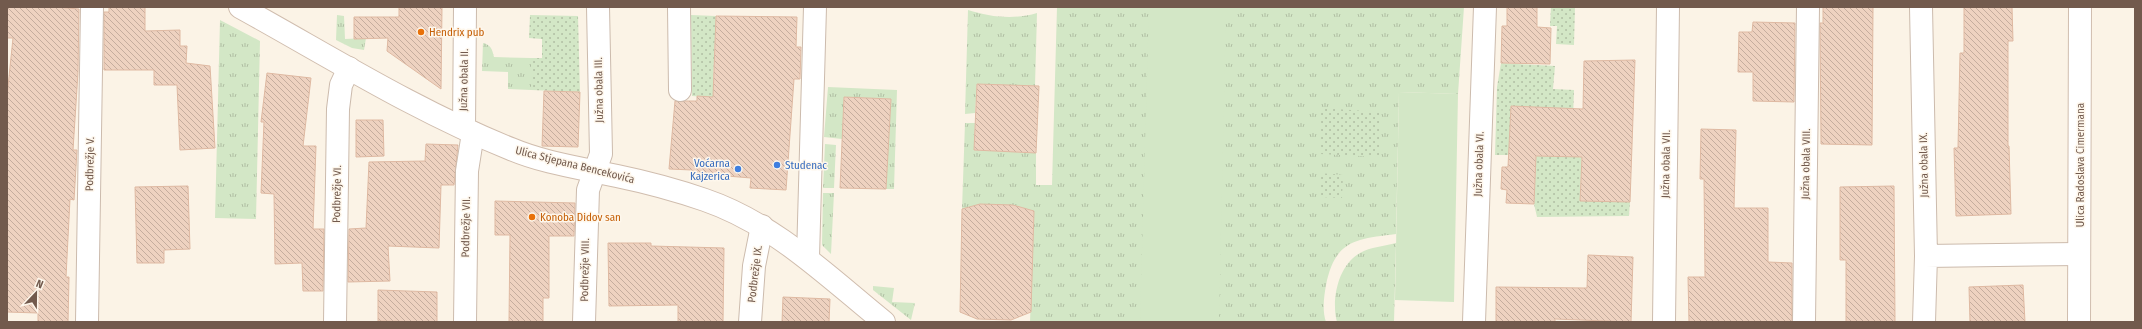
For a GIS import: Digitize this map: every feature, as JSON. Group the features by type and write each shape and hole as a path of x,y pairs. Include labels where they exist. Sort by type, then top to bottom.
{"street":[{"name":"Podbrežje V.","path":"87,322 92,7"},
{"name":"Ulica Stjepana Bencekovića","path":"240,7 349,68 468,131 540,159 594,171 705,200 747,218 762,226 808,257 884,322"},
{"name":"Južna obala II.","path":"465,7 468,131"},
{"name":"Južna obala III.","path":"594,171 601,154 598,7"},
{"path":"680,7 680,90"},
{"path":"808,257 815,7"},
{"name":"Južna obala VI.","path":"1474,322 1485,7"},
{"name":"Južna obala VII.","path":"1664,322 1668,7"},
{"name":"Južna obala VIII.","path":"1804,322 1808,7"},
{"name":"Južna obala IX.","path":"1921,7 1926,256 1924,322"},
{"name":"Ulica Radoslava Cimermana","path":"2079,322 2080,7"},
{"name":"Podbrežje VI.","path":"335,322 338,109 342,84 349,68"},
{"name":"Podbrežje VII.","path":"465,322 468,131"},
{"name":"Podbrežje VIII.","path":"584,322 587,203 588,190 594,171"},
{"name":"Podbrežje IX.","path":"750,322 754,266 762,226"},
{"path":"1926,256 2079,254"}],"green space":[{"path":"1057,7 1169,7 1158,322 1030,322 1034,211 998,205 980,205 962,209 965,123 975,123 974,150 1036,153 1036,185 1052,185"},
{"path":"1149,7 1226,7 1219,322 1140,322"},
{"path":"1176,7 1464,7 1458,94 1399,92 1396,234 1359,240 1349,244 1342,250 1335,259 1326,285 1324,308 1326,322 1165,322"},
{"path":"1551,7 1575,7 1574,45 1556,44 1557,26 1550,26"},
{"path":"968,10 1002,17 1037,13 1035,86 977,84 975,113 965,114"},
{"path":"337,15 344,16 345,39 366,38 364,50 352,48 336,40"},
{"path":"530,15 578,16 580,92 531,90 531,58 542,58 542,39 529,38"},
{"path":"691,15 716,16 713,82 756,84 735,99 692,96"},
{"path":"220,20 260,41 256,219 215,218"},
{"path":"483,43 491,48 494,57 531,58 531,90 508,89 508,72 482,71"},
{"path":"1501,63 1555,66 1553,89 1574,90 1572,146 1582,146 1580,200 1630,202 1629,216 1537,217 1534,204 1536,156 1549,156 1550,108 1511,106 1509,155 1495,155 1497,87"},
{"path":"828,87 897,90 894,189 886,189 891,99 844,97 842,139 824,137"},
{"path":"1399,92 1458,94 1454,302 1395,300"},
{"path":"1321,108 1381,112 1380,157 1320,154"},
{"path":"825,144 836,145 834,188 823,188"},
{"path":"1319,173 1343,175 1342,198 1319,197"},
{"path":"823,193 834,193 831,254 822,245"},
{"path":"1396,243 1394,322 1337,322 1335,313 1336,294 1341,274 1346,266 1352,259 1364,251"},
{"path":"873,286 894,288 892,302 915,303 911,320 873,290"}],"building":[{"path":"7,7 55,7 79,9 78,72 73,150 77,150 74,200 70,199 66,277 69,277 68,322 38,322 38,313 7,312 7,96 13,38 7,38"},
{"path":"109,7 145,7 145,31 180,30 180,46 187,46 186,63 210,66 215,148 180,150 177,85 154,85 154,70 104,70 104,12 109,12"},
{"path":"399,7 442,7 441,89 387,51 388,38 354,39 354,17 399,17"},
{"path":"1507,7 1537,7 1537,27 1551,28 1550,64 1501,63 1502,26 1507,26"},
{"path":"1823,7 1873,7 1872,145 1821,144 1820,23 1823,23"},
{"path":"1964,7 2012,7 2013,41 2008,41 2008,146 2011,214 1956,216 1954,148 1958,148 1960,53 1964,53"},
{"path":"716,16 797,17 796,47 801,47 800,79 794,79 786,190 750,188 751,178 691,173 692,170 669,169 675,101 697,101 697,96 713,97"},
{"path":"1753,22 1795,23 1794,102 1753,101 1753,72 1738,72 1739,32 1752,32"},
{"path":"1635,60 1630,202 1580,201 1582,157 1536,156 1534,204 1506,203 1507,190 1501,189 1502,167 1508,167 1511,106 1583,109 1584,61"},
{"path":"267,73 311,78 303,146 316,146 313,229 324,229 323,291 303,291 302,263 275,264 274,194 261,193 264,122 261,122"},
{"path":"977,84 1039,86 1036,153 974,150"},
{"path":"544,91 580,92 578,147 542,146"},
{"path":"844,97 891,99 886,189 840,188"},
{"path":"356,120 383,120 384,156 356,157"},
{"path":"1701,129 1736,130 1734,208 1768,208 1768,262 1792,263 1792,322 1689,322 1688,277 1705,277 1704,179 1700,179"},
{"path":"426,144 458,145 454,185 441,185 439,248 388,246 390,281 348,282 349,229 366,228 369,162 425,161"},
{"path":"188,186 190,249 164,250 164,263 137,263 135,187"},
{"path":"1894,186 1895,322 1846,322 1846,260 1840,260 1840,187"},
{"path":"495,201 575,203 574,236 549,236 549,298 543,298 543,322 509,322 510,235 495,235"},
{"path":"980,204 1013,205 1034,211 1031,312 1011,320 977,319 960,312 962,209"},
{"path":"608,243 651,243 651,246 724,248 723,322 678,322 678,305 609,306"},
{"path":"1588,255 1633,257 1631,322 1555,319 1555,322 1496,322 1496,287 1587,288"},
{"path":"2023,285 2025,322 1970,322 1969,287"},
{"path":"378,290 437,292 437,322 378,321"},
{"path":"783,297 830,299 829,322 782,322"}],"place":[{"name":"Hendrix pub","path":"421,32"},
{"name":"Studenac","path":"777,165"},
{"name":"Voćarna Kajzerica","path":"738,169"},
{"name":"Konoba Didov san","path":"532,217"}]}
